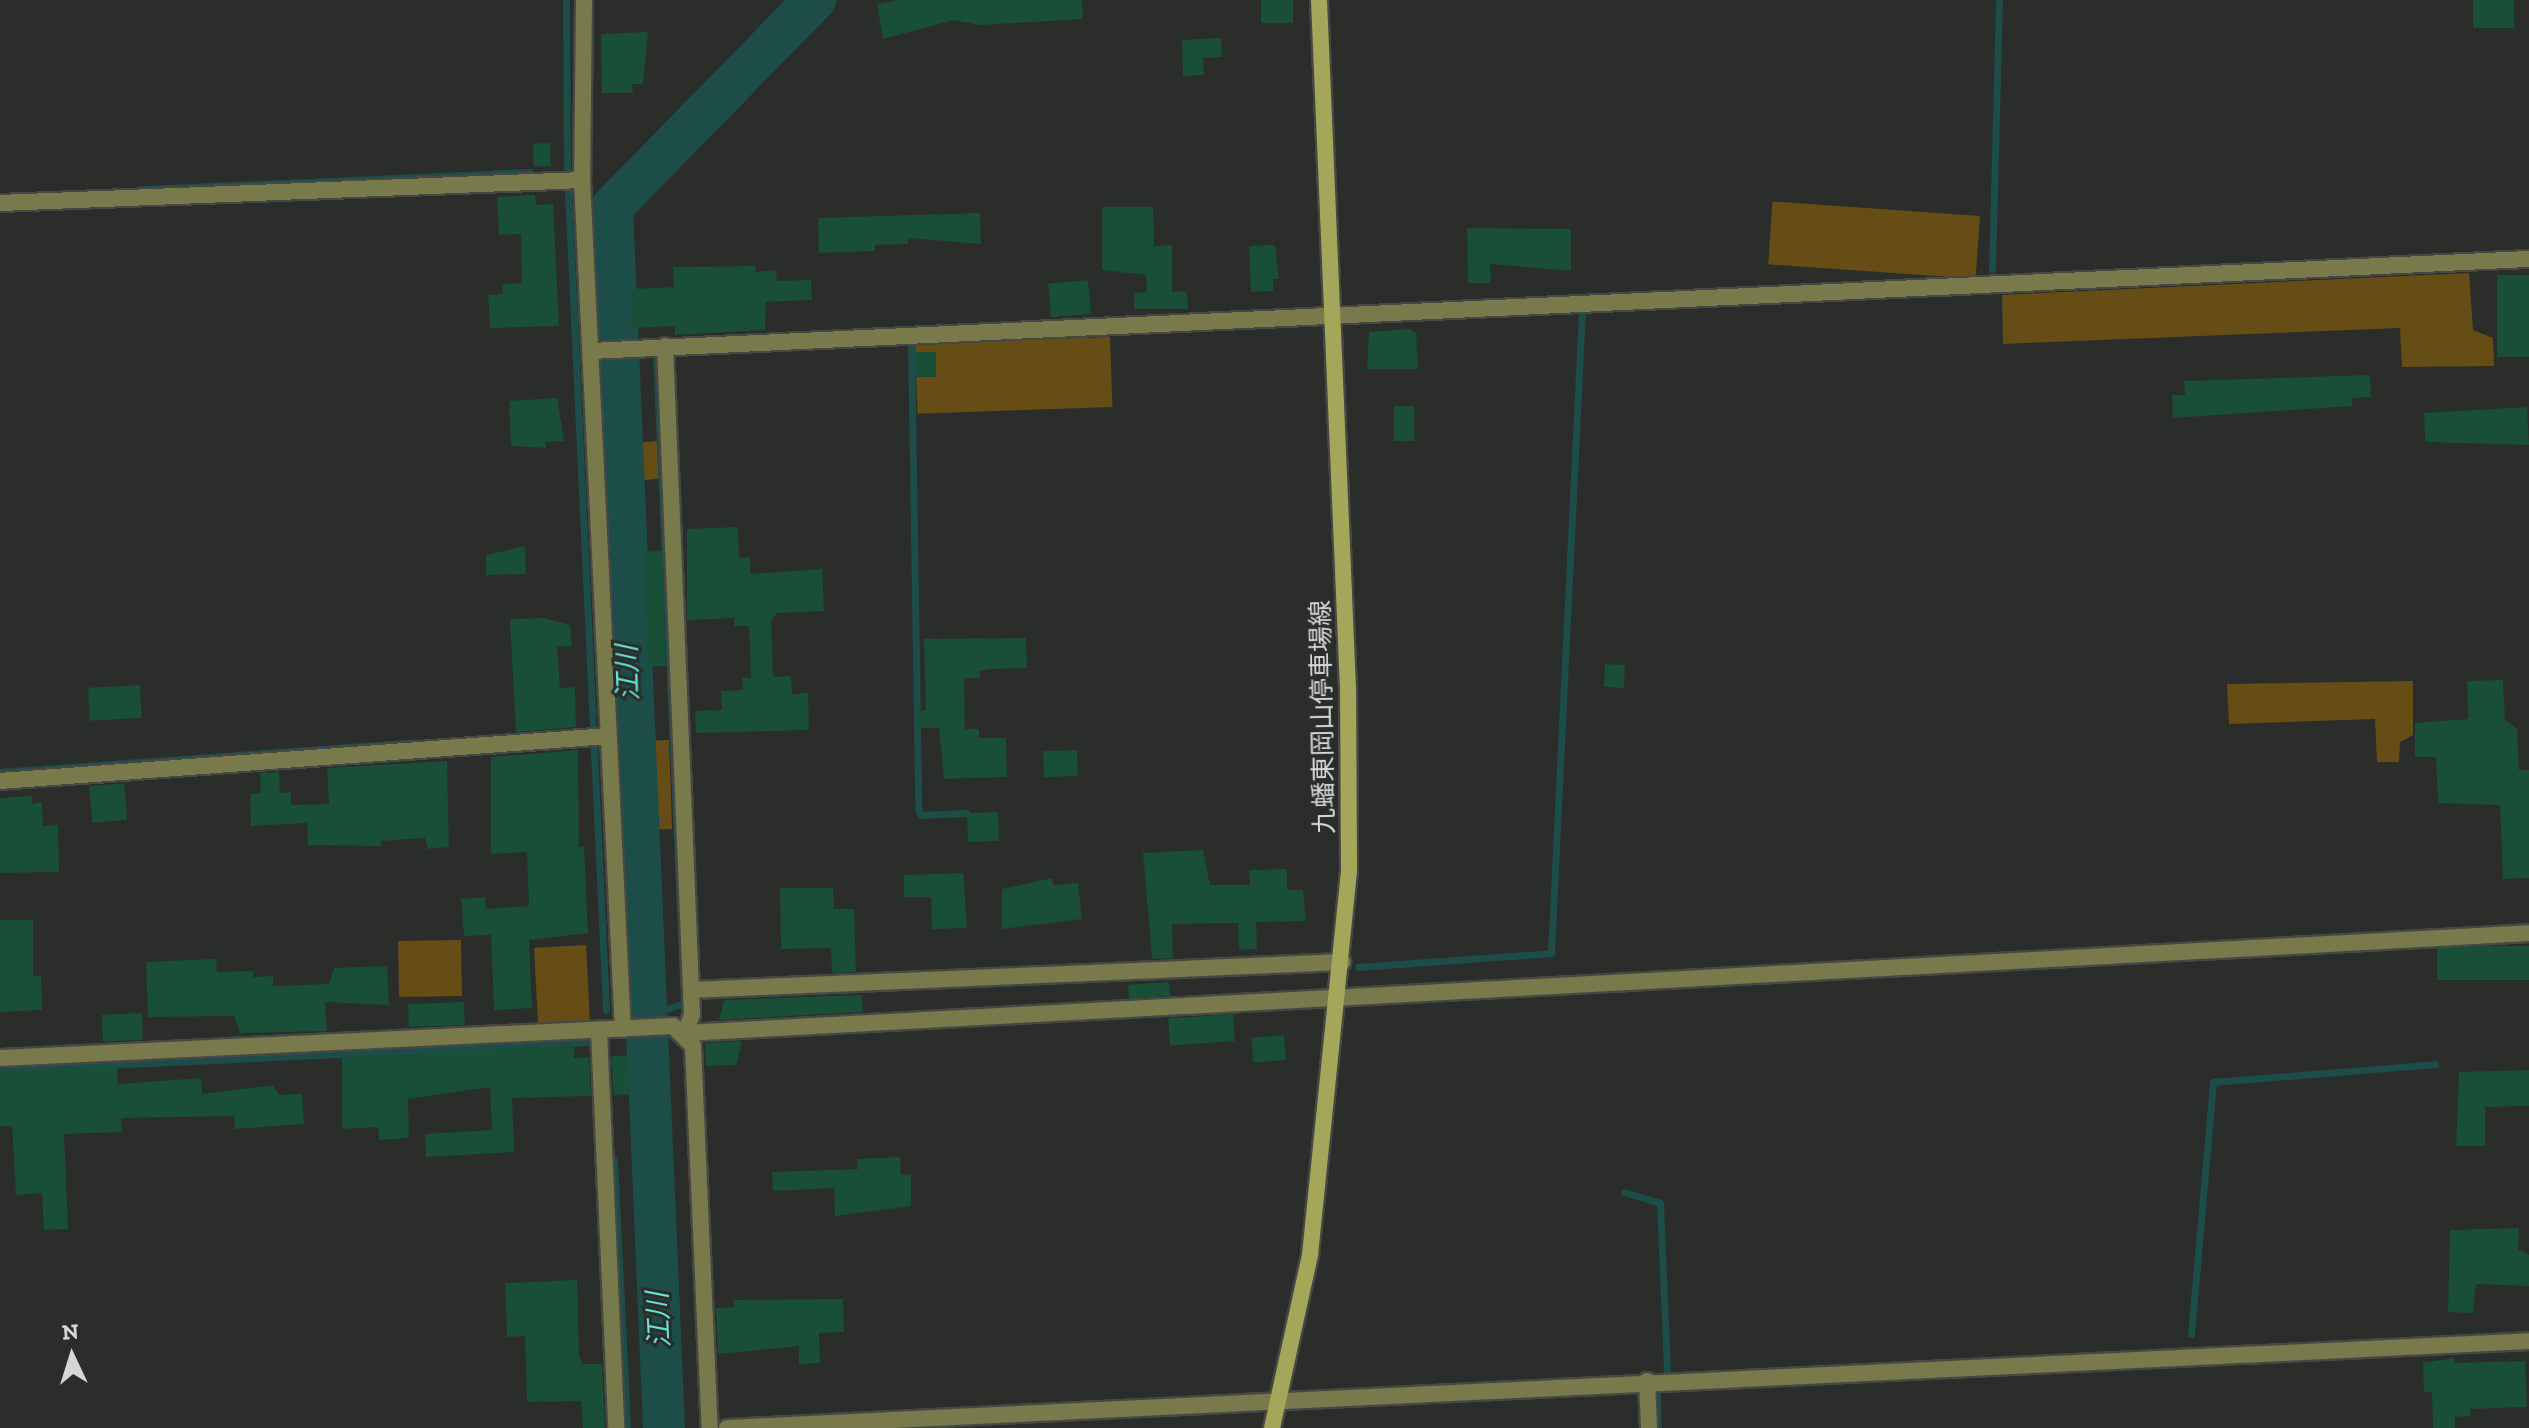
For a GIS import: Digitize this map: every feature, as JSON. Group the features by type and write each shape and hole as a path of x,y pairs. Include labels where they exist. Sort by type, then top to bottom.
{"main road":[{"name":"九蟠東岡山停車場線","path":"1272,1428 1310,1255 1340,995 1350,781 1319,0"}],"street":[{"path":"584,0 572,181 591,351 599,737 628,1029"},
{"path":"0,203 572,181"},
{"path":"591,351 643,347 665,351 2529,259"},
{"path":"665,351 691,998 679,1029"},
{"path":"0,781 599,737"},
{"path":"0,1058 679,1029 2529,933"},
{"path":"691,998 1342,962"},
{"path":"679,1029 693,1046 710,1428"},
{"path":"599,1031 616,1428"},
{"path":"727,1428 1647,1387 2529,1341"},
{"path":"1647,1387 1649,1428"}],"shaded area":[{"path":"1773,201 1980,216 1976,279 1768,264"},
{"path":"2469,273 2473,330 2493,338 2494,366 2402,367 2400,328 2003,344 2002,295"},
{"path":"1110,337 1112,407 918,414 915,344"},
{"path":"657,441 660,479 640,481 637,443"},
{"path":"2413,681 2413,735 2400,742 2399,762 2377,762 2375,719 2229,724 2227,684"},
{"path":"669,740 672,829 652,830 649,741"},
{"path":"461,940 462,996 399,997 398,941"},
{"path":"586,945 590,1022 538,1025 534,948"}],"building":[{"path":"899,0 1082,0 1083,19 980,25 954,20 883,39 877,4"},
{"path":"1261,0 1293,0 1293,23 1261,23"},
{"path":"2473,0 2514,0 2514,28 2473,28"},
{"path":"648,32 643,84 632,84 633,93 602,93 601,34"},
{"path":"1221,38 1222,57 1203,58 1204,75 1183,76 1182,40"},
{"path":"550,143 551,166 534,167 533,144"},
{"path":"535,195 536,205 553,204 559,326 490,328 488,295 503,294 502,284 522,283 521,234 499,235 497,197"},
{"path":"1102,207 1153,207 1154,246 1172,245 1172,292 1187,291 1188,309 1134,309 1134,293 1147,292 1146,275 1102,270"},
{"path":"980,213 981,244 908,238 908,244 875,245 875,251 819,253 818,218"},
{"path":"1467,228 1571,229 1571,271 1490,264 1491,283 1468,283"},
{"path":"1275,245 1279,279 1273,279 1273,291 1251,292 1249,246"},
{"path":"755,266 756,272 776,270 777,281 811,280 812,300 766,302 765,330 675,335 675,326 632,328 631,289 674,287 673,267"},
{"path":"2497,275 2529,275 2529,357 2497,357"},
{"path":"1088,280 1091,314 1051,317 1048,283"},
{"path":"1410,329 1416,333 1418,369 1367,369 1369,332"},
{"path":"915,352 936,352 936,377 915,377"},
{"path":"2370,375 2371,397 2352,398 2352,406 2173,418 2172,395 2185,395 2184,381"},
{"path":"557,398 564,441 545,442 546,448 511,446 509,401"},
{"path":"1394,406 1414,406 1414,441 1394,441"},
{"path":"2527,407 2529,445 2425,442 2424,413"},
{"path":"738,527 739,558 750,557 750,574 822,569 824,611 777,613 771,621 773,677 791,676 792,694 808,693 809,730 696,733 695,711 722,710 721,691 743,690 742,678 751,678 749,626 734,626 734,618 687,620 687,529"},
{"path":"525,546 526,574 486,575 486,555"},
{"path":"662,551 666,666 648,667 644,552"},
{"path":"544,618 570,625 572,646 557,647 560,688 575,687 576,727 516,732 510,619"},
{"path":"1026,638 1027,668 989,669 980,671 980,678 964,678 965,729 979,729 979,738 1006,738 1007,777 944,779 939,728 918,728 918,711 926,710 924,639"},
{"path":"1605,664 1625,665 1624,688 1604,687"},
{"path":"2503,680 2505,720 2517,729 2519,770 2529,770 2529,878 2503,879 2500,805 2438,803 2436,757 2415,757 2415,723 2468,719 2467,681"},
{"path":"140,685 142,718 90,721 88,688"},
{"path":"578,750 579,847 584,847 588,933 529,940 532,1008 494,1010 491,935 464,936 461,899 485,897 486,909 529,906 527,852 491,854 491,757"},
{"path":"1077,750 1078,776 1044,777 1043,751"},
{"path":"447,761 449,847 428,849 425,838 381,841 381,846 308,845 307,823 251,826 250,794 261,793 260,773 279,772 280,793 291,792 291,805 329,804 327,768"},
{"path":"124,783 127,820 92,823 89,786"},
{"path":"32,796 32,804 42,802 43,826 58,825 59,872 0,873 0,798"},
{"path":"998,812 999,841 968,842 967,813"},
{"path":"1203,850 1210,885 1250,885 1249,870 1287,869 1287,890 1303,890 1306,921 1256,922 1257,949 1239,950 1238,923 1172,924 1173,958 1152,959 1143,853"},
{"path":"963,873 967,928 932,929 931,897 904,897 904,875"},
{"path":"1052,878 1053,885 1078,883 1082,919 1002,929 1002,889"},
{"path":"780,888 833,888 834,909 854,909 856,972 832,973 831,948 781,949"},
{"path":"0,920 33,920 33,976 41,976 42,1010 0,1012"},
{"path":"2437,946 2529,946 2529,980 2437,980"},
{"path":"216,959 217,972 253,971 253,977 273,976 273,986 329,984 334,968 387,966 389,1005 325,1002 327,1031 240,1033 234,1016 148,1017 146,962"},
{"path":"1169,982 1170,996 1129,999 1128,985"},
{"path":"861,995 863,1012 719,1020 724,1000"},
{"path":"464,1002 465,1025 409,1027 408,1004"},
{"path":"142,1013 143,1040 103,1041 102,1014"},
{"path":"1233,1014 1235,1041 1170,1045 1168,1019"},
{"path":"1284,1035 1286,1060 1253,1063 1251,1038"},
{"path":"742,1041 736,1065 706,1066 705,1043"},
{"path":"574,1045 574,1058 589,1057 591,1096 512,1098 514,1152 426,1157 425,1134 492,1130 490,1087 408,1099 409,1138 379,1140 378,1127 342,1129 342,1058"},
{"path":"628,1055 631,1094 614,1095 611,1056"},
{"path":"117,1066 118,1084 201,1078 202,1094 273,1085 279,1095 302,1094 304,1124 235,1129 234,1116 121,1118 122,1132 64,1134 68,1229 44,1230 42,1193 16,1195 12,1126 0,1126 0,1072"},
{"path":"2529,1070 2529,1106 2485,1107 2485,1146 2456,1146 2459,1072"},
{"path":"900,1157 901,1175 911,1174 911,1206 835,1216 834,1188 773,1191 772,1172 858,1169 857,1159"},
{"path":"2519,1228 2518,1249 2529,1255 2529,1286 2476,1284 2473,1313 2448,1312 2450,1230"},
{"path":"577,1280 579,1356 583,1364 602,1364 605,1428 583,1428 581,1401 527,1402 525,1336 507,1337 505,1283"},
{"path":"843,1299 844,1332 819,1333 820,1363 799,1364 799,1346 718,1354 716,1308 734,1307 734,1300"},
{"path":"2454,1358 2454,1363 2525,1361 2527,1407 2470,1409 2470,1416 2455,1417 2455,1428 2433,1428 2432,1392 2424,1392 2423,1363"}],"waterway":[{"path":"566,0 567,170 606,1010"},
{"name":"江川","path":"664,1428 612,207 815,0"},
{"path":"1992,269 1999,0"},
{"path":"142,189 530,172"},
{"path":"1358,967 1551,953 1582,311"},
{"path":"911,342 918,810 921,815 966,813"},
{"path":"648,1015 684,1003 656,354"},
{"path":"0,772 409,743"},
{"path":"0,1070 593,1042"},
{"path":"2191,1334 2213,1082 2435,1064"},
{"path":"614,1159 627,1428"},
{"path":"1624,1192 1660,1203 1667,1373"},
{"path":"1657,1389 1658,1428"}]}
